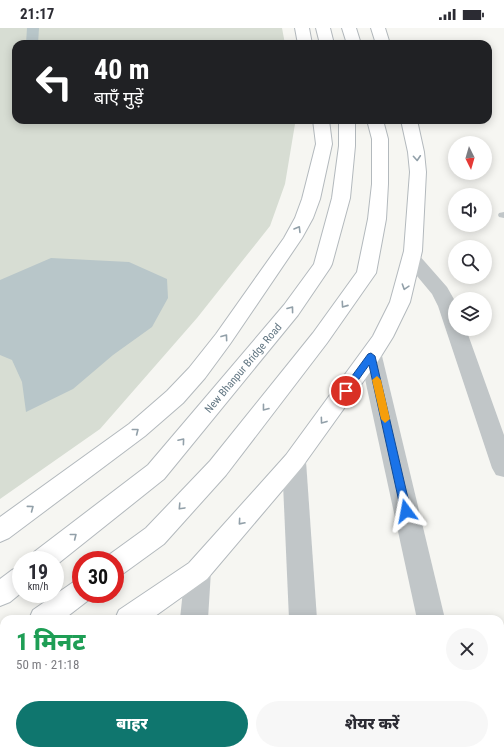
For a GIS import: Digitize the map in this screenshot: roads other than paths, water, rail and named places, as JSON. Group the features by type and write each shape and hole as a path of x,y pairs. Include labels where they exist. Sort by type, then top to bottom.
{"street":[{"path":"302,28 304,40"},
{"path":"323,28 326,40"},
{"path":"349,28 353,40"},
{"path":"378,28 382,40"},
{"path":"0,531 137,430 175,397 197,373 223,339 293,238 304,218 311,199 324,144 322,124"},
{"name":"New Bhanpur Bridge Road","path":"55,551 156,472 291,310 323,264 341,198 347,146 347,124"},
{"path":"124,558 155,536 218,468 320,338 366,273 377,219 380,184 380,139 376,124"},
{"path":"135,615 198,571 294,461 371,356 400,302 407,279 411,258 418,172 416,152 410,124"},
{"path":"411,258 440,291 448,306"},
{"path":"459,336 503,462"},
{"path":"371,356 430,615"},
{"path":"294,461 303,615"},
{"path":"194,615 198,571"},
{"path":"0,594 12,585"},
{"path":"48,615 72,598"}]}
